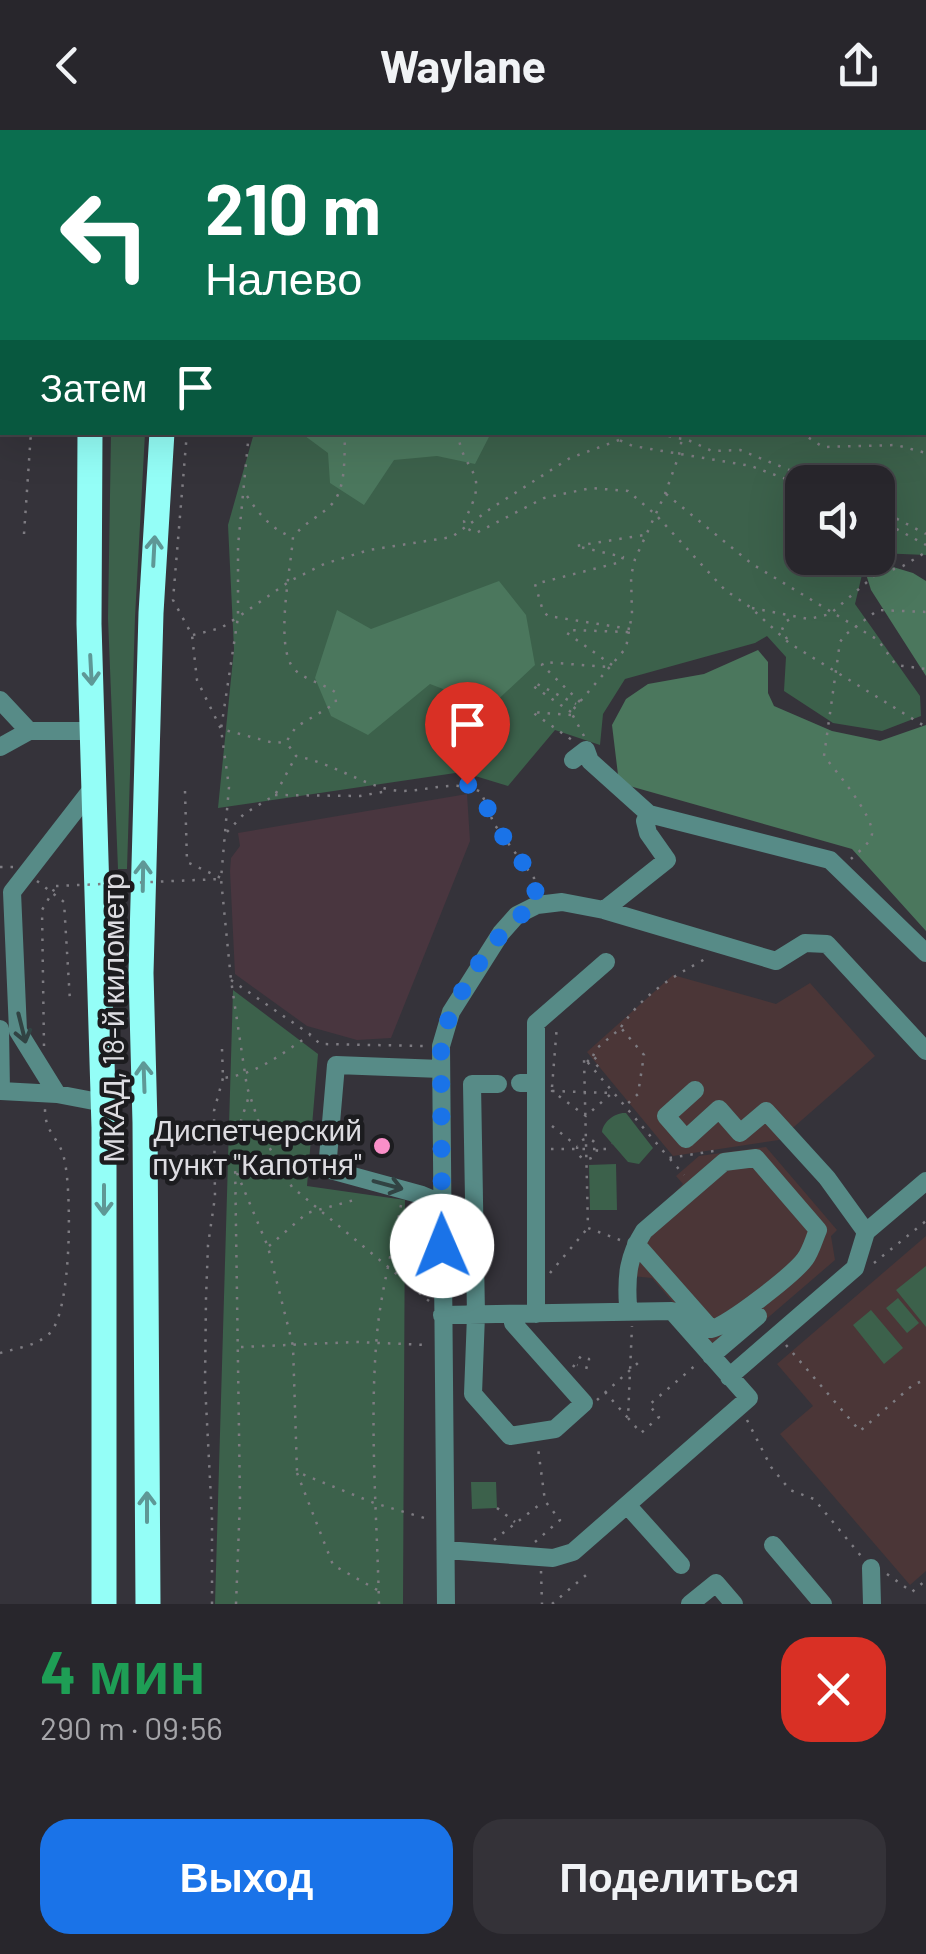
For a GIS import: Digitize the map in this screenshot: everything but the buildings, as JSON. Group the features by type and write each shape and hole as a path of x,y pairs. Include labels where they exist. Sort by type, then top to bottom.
{"highway":[{"name":"МКАД, 18-й километр","path":"90,435 89,624 104,1103 104,1604"},
{"name":"МКАД, 18-й километр","path":"148,1604 146,1123 141,974 151,631 162,435"}],"street":[{"path":"0,700 29,731"},
{"path":"0,747 29,731 94,731"},
{"path":"583,752 649,814 830,860 926,953"},
{"path":"49,1087 18,1031 12,892 22,870 96,785"},
{"path":"604,910 667,860 648,833 645,822 649,814"},
{"path":"446,1604 436,1308 441,1046 450,1012 501,933 517,915 537,905 562,902 604,910 776,960 805,943 827,944 926,1052"},
{"path":"536,1314 536,1023 606,962"},
{"path":"0,1029 1,1091 49,1087 104,1103"},
{"path":"441,1069 336,1065 327,1169 441,1203"},
{"path":"498,1084 472,1084 476,1315 473,1394 510,1436 556,1429 584,1403 513,1323 512,1314"},
{"path":"695,1090 666,1116 686,1138 720,1109 740,1133 766,1111 827,1178 866,1232"},
{"path":"630,1313 625,1273 636,1244 644,1231 724,1162 756,1158 818,1230 806,1258 739,1315 720,1328 711,1329 636,1244"},
{"path":"729,1377 855,1268 866,1232 926,1182"},
{"path":"436,1308 476,1315 672,1311 706,1358 748,1398 572,1552 446,1550"},
{"path":"706,1358 758,1316"},
{"path":"628,1506 680,1565"},
{"path":"774,1544 823,1604"},
{"path":"871,1568 872,1604"},
{"path":"690,1604 716,1583 734,1604"}],"path":[{"path":"24,534 31,435"},
{"path":"188,435 173,600 192,635 197,680 221,729 230,787 222,878 244,1075 264,1138 292,1186 436,1308"},
{"path":"221,729 238,616 238,546 249,435"},
{"path":"286,742 296,727 336,703 336,692 296,671 286,653 293,537 338,494 345,435"},
{"path":"458,435 478,479 477,495 464,521 466,528 476,533 544,498 591,488 628,491 656,515 725,590 790,643 926,728"},
{"path":"616,435 619,440"},
{"path":"663,435 712,451 740,450 785,468"},
{"path":"571,714 626,648 631,576 680,455 683,435"},
{"path":"804,435 823,448 896,446 926,453"},
{"path":"192,635 221,628 290,580 339,559 369,550 452,538 570,458 619,440 751,466 785,478"},
{"path":"246,493 268,523 293,537"},
{"path":"665,494 752,564 878,640 896,665 926,669"},
{"path":"895,518 926,534"},
{"path":"895,528 926,545"},
{"path":"630,630 548,616 535,584 621,562 622,557 576,546 646,534"},
{"path":"750,607 809,619 830,614 874,576 903,566 926,552"},
{"path":"841,869 872,834 848,786 824,756 840,642 853,627 878,610 926,612"},
{"path":"790,643 782,630 785,622 794,617"},
{"path":"611,666 568,634 570,630 630,630"},
{"path":"578,704 542,665 544,662 611,666"},
{"path":"578,704 535,683 533,686 571,714 583,752"},
{"path":"571,714 532,712 583,752"},
{"path":"221,729 274,743 286,742"},
{"path":"286,742 296,756 326,762 390,790"},
{"path":"226,833 244,814 275,795 296,756"},
{"path":"275,795 360,796 467,784 481,792 494,824 534,878 537,905"},
{"path":"184,791 187,862 222,878"},
{"path":"0,867 22,870 64,902 70,1001"},
{"path":"0,1353 37,1342 52,1330 62,1311 70,1213 64,1154 45,1127 49,1087 42,910 56,886 222,878"},
{"path":"587,1062 659,984 713,954"},
{"path":"231,980 320,1044 441,1046"},
{"path":"536,1086 560,1018"},
{"path":"620,1028 644,1055 638,1094 624,1107"},
{"path":"223,1078 244,1075 280,1058 311,1034"},
{"path":"212,1604 206,1298 214,1197 214,1111 223,1078 222,1049"},
{"path":"593,1056 605,1069"},
{"path":"594,1070 600,1063"},
{"path":"546,1277 588,1228 586,1072"},
{"path":"536,1086 612,1094 586,1116"},
{"path":"536,1086 552,1108"},
{"path":"536,1086 586,1116"},
{"path":"236,1604 240,1500 237,1132 250,1095"},
{"path":"586,1139 594,1142 596,1149 594,1156 587,1159 580,1156 577,1148 551,1125 550,1150 577,1148 586,1149 596,1149 607,1149 612,1144"},
{"path":"577,1148 586,1139"},
{"path":"668,1158 695,1187"},
{"path":"236,1170 268,1247 293,1346 296,1472 333,1566 379,1591"},
{"path":"268,1247 307,1213 358,1199"},
{"path":"379,1604 374,1504 376,1345 387,1268 402,1204"},
{"path":"865,1270 926,1221"},
{"path":"588,1228 636,1244"},
{"path":"628,1418 630,1313"},
{"path":"240,1347 356,1342 431,1345"},
{"path":"783,1342 862,1433 914,1384 926,1380"},
{"path":"605,1392 641,1432 659,1417 649,1405 706,1358"},
{"path":"592,1404 639,1362"},
{"path":"563,1371 577,1365"},
{"path":"737,1408 748,1421 770,1468 790,1490 814,1499 871,1568 882,1570 912,1592 926,1580"},
{"path":"538,1440 544,1501 560,1520 534,1554 542,1604"},
{"path":"296,1472 374,1504 432,1521"},
{"path":"487,1546 544,1501"},
{"path":"497,1508 516,1523"},
{"path":"552,1604 592,1570"}],"shaded area":[{"path":"467,794 470,841 391,1038 357,1040 307,1026 235,974 230,871 231,858 240,846 238,833"},
{"path":"673,975 776,1004 810,983 875,1056 779,1140 673,1156 587,1052"},
{"path":"766,1147 837,1230 831,1236 835,1260 721,1358 652,1278 631,1276 627,1242 683,1184 676,1176 699,1156"},
{"path":"926,1236 926,1571 910,1585 780,1434 813,1406 777,1364"}],"green space":[{"path":"111,435 145,435 127,869 118,869 108,618"},
{"path":"253,435 926,435 926,555 895,554 895,465 785,465 785,575 862,575 855,604 920,696 921,716 882,731 833,723 784,691 786,657 767,636 755,643 625,679 603,714 600,745 555,730 508,786 462,772 218,808 234,649 228,525"},
{"path":"304,435 490,435 475,464 437,456 394,460 364,505 330,483 328,453"},
{"path":"895,568 926,581 926,676 871,590 866,575 895,575"},
{"path":"499,581 526,615 535,665 490,707 430,684 368,735 331,716 315,678 337,610 371,629"},
{"path":"758,650 768,662 768,693 774,706 832,731 880,741 926,725 926,931 852,849 619,783 612,725 626,699 648,684 704,674"},
{"path":"233,990 318,1054 307,1186 405,1200 403,1604 215,1604"},
{"path":"626,1113 653,1148 639,1164 628,1162 602,1132 610,1118"},
{"path":"616,1164 617,1210 590,1210 589,1165"},
{"path":"926,1266 926,1327 896,1290"},
{"path":"898,1298 919,1323 907,1333 886,1308"},
{"path":"871,1310 903,1348 884,1364 853,1325"},
{"path":"471,1482 496,1482 497,1508 472,1509"}],"place":[{"name":"Диспетчерский пункт \"Капотня\"","path":"382,1146"}],"route":[{"path":"442,1246 441,1046 445,1023 508,924 537,905 534,878 494,824 481,792 467,784"}]}
